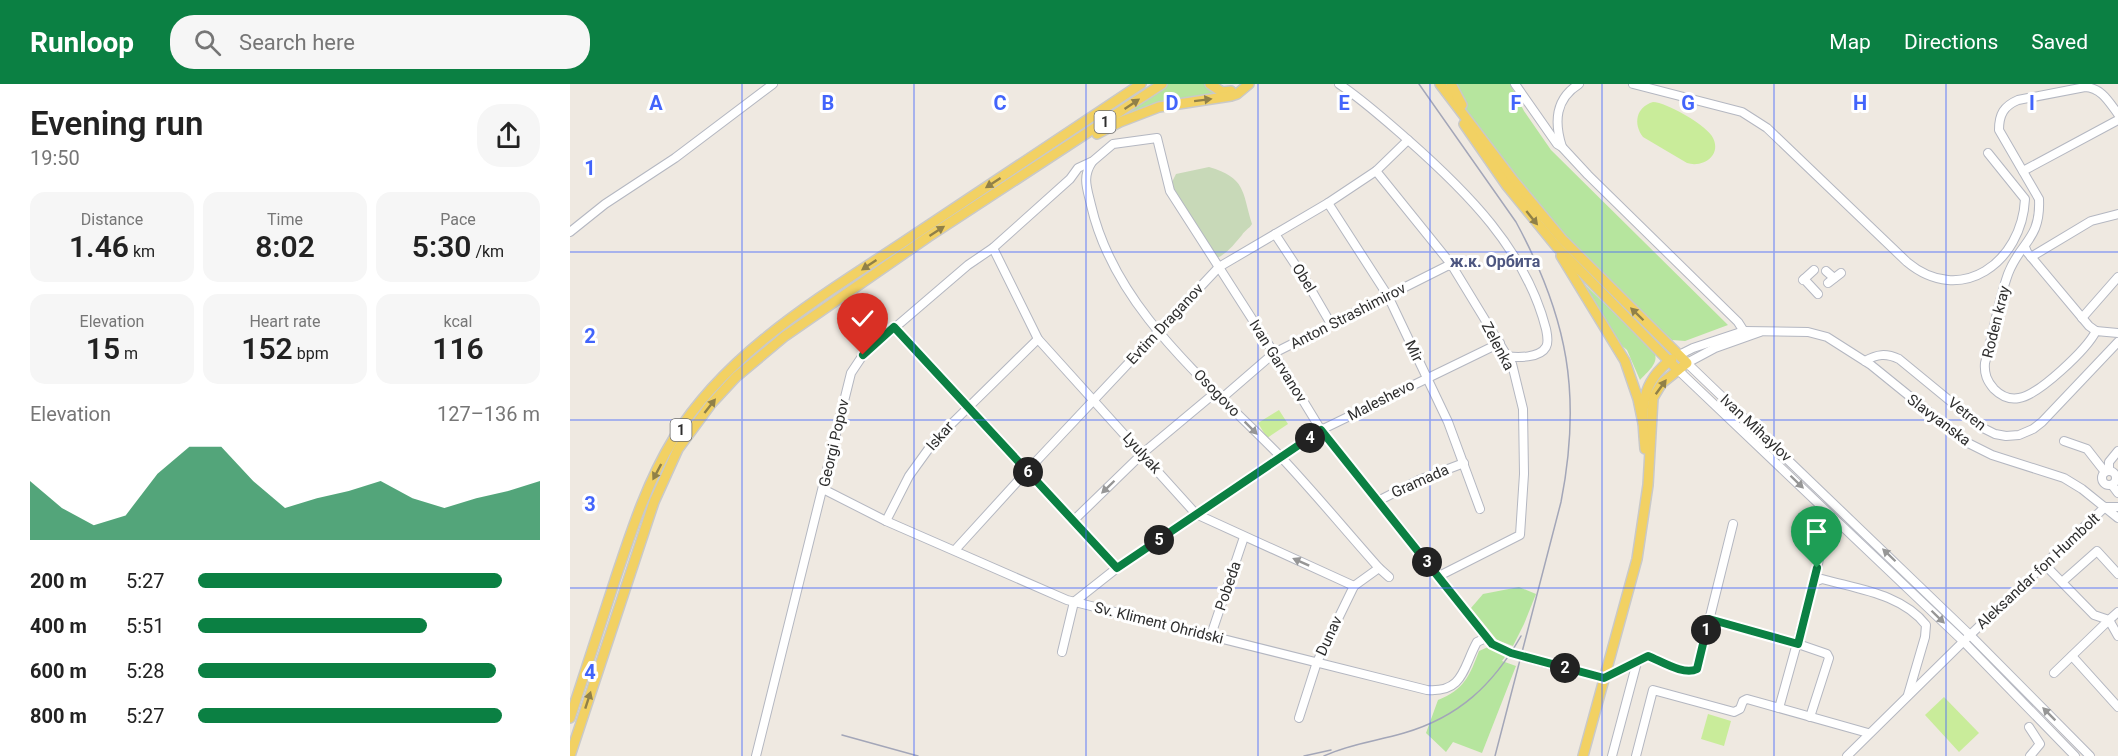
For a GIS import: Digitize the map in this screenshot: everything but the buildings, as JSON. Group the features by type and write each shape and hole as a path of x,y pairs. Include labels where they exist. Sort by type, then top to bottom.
{"main road":[{"path":"1042,151 1128,84"},
{"name":"1","path":"570,718 646,492 674,438 704,397 777,329 1142,84"},
{"name":"1","path":"570,756 654,502 678,450 711,404 736,377 785,336 928,237 1161,84"},
{"path":"1210,84 1222,92 1247,86"},
{"name":"Ivan Mihaylov","path":"1439,84 1562,239 1687,363"},
{"name":"Ivan Mihaylov","path":"1439,84 1507,186 1556,246 1678,370"},
{"path":"1451,84 1482,137"},
{"path":"1048,160 1107,128 1147,111 1173,104 1231,96 1247,86"},
{"path":"1556,246 1565,265 1625,361 1638,399 1643,423"},
{"path":"1648,485 1643,423 1644,394 1649,384 1669,361 1679,355"},
{"path":"1583,756 1637,559 1648,485 1652,404 1662,383 1687,363"}],"street":[{"path":"570,232 606,204 675,158 772,84"},
{"path":"1339,84 1408,140 1464,193 1496,228 1529,282 1548,338 1547,346 1542,351 1530,355 1507,357"},
{"path":"1515,84 1557,144 1738,321 1745,334"},
{"path":"1562,147 1557,129 1558,115 1564,98 1579,84"},
{"path":"1633,84 1719,105 1750,117 1767,128 1914,268 1921,273 1941,279 1965,279 1990,269 2008,251 2017,234 2025,199 1989,153"},
{"name":"Roden kray","path":"2096,331 2088,343 2055,376 2024,397 2007,398 1991,385 1985,374 1985,363 2008,274 2038,223 2040,211 2039,199 1999,129 2003,111 2011,103 2090,87 2101,93 2118,114"},
{"path":"2023,171 2118,120"},
{"name":"Georgi Popov","path":"756,756 851,373 863,355 894,327 968,265 993,248 1070,179 1078,168 1093,161 1113,144 1157,138"},
{"name":"Ivan Garvanov","path":"1157,138 1170,191 1321,430 1486,638 1492,644 1511,653 1604,678"},
{"name":"Evtim Draganov","path":"955,550 1219,267 1328,203 1376,171 1408,140"},
{"path":"1070,179 1085,183 1086,172 1093,161"},
{"name":"Zelenka","path":"1376,171 1451,264 1512,364 1523,409 1524,474 1520,535 1439,576"},
{"name":"Osogovo","path":"1085,183 1094,218 1104,244 1133,299 1158,331 1281,457 1389,577"},
{"name":"Mir","path":"1328,203 1388,296 1448,422 1480,509"},
{"path":"2031,257 2091,221 2118,214"},
{"name":"Obel","path":"1275,234 1331,324"},
{"path":"2025,247 2082,318 2096,331 2118,333"},
{"name":"Lyulyak","path":"993,248 1038,339 1196,514 1354,586"},
{"name":"Anton Strashimirov","path":"1073,521 1143,453 1274,353 1451,264"},
{"path":"1818,294 1803,280 1821,270 1834,278"},
{"path":"2082,318 2118,277"},
{"path":"894,327 1117,568"},
{"name":"Slavyanska","path":"1679,355 1693,348 1745,334 1808,332 1821,335 1836,341 1865,361 1965,442 1992,454 2064,478 2118,518"},
{"name":"Slavyanska","path":"1687,363 1745,334"},
{"name":"Iskar","path":"886,521 909,476 935,440 967,406 1038,339"},
{"name":"Vetren","path":"1865,361 1872,355 1884,354 1899,359 1983,429 1995,435 2011,436 2025,433 2042,422 2118,342"},
{"name":"Maleshevo","path":"1074,602 1117,568 1321,430 1500,344"},
{"name":"Ivan Mihaylov","path":"1687,363 1970,634 2090,756"},
{"name":"Ivan Mihaylov","path":"1678,370 1964,642 2075,756"},
{"path":"2064,441 2086,448 2107,471 2115,475 2116,479 2112,485 2118,493"},
{"path":"2107,471 2109,462 2118,451"},
{"name":"Gramada","path":"1378,501 1419,480 1464,463"},
{"name":"Sv. Kliment Ohridski","path":"823,489 886,521 1067,600 1427,690 1442,690 1459,680 1477,642 1486,638"},
{"path":"2105,507 2118,507"},
{"name":"Aleksandar fon Humbolt","path":"1847,756 1970,634 2105,507"},
{"path":"1604,678 1648,656 1686,671 1697,669 1733,524"},
{"path":"1779,708 1798,644 1825,532"},
{"name":"Pobeda","path":"1211,635 1245,537"},
{"path":"2062,582 2097,551 2118,574"},
{"path":"2045,565 2094,615 2109,620 2118,636"},
{"name":"Dunav","path":"1299,718 1317,662 1354,586 1379,568"},
{"path":"1814,582 1822,579 1888,597 1926,624 1926,637 1907,698"},
{"path":"1062,651 1074,602"},
{"path":"2054,673 2118,612"},
{"path":"1709,619 1827,654 1829,658 1810,717"},
{"path":"2072,656 2118,707"},
{"path":"1612,756 1637,662"},
{"path":"1636,756 1653,690 1734,712 1740,710 1743,700 1747,699 1868,733"},
{"path":"2029,727 2040,744 2030,756"}],"green space":[{"path":"1168,84 1204,84 1217,94 1119,118"},
{"path":"1455,84 1510,84 1524,111 1551,150 1728,325 1685,341 1672,340 1627,299 1572,243 1508,169 1464,107"},
{"path":"1653,102 1686,116 1710,133 1715,144 1713,155 1699,164 1687,163 1643,137 1638,127 1638,116 1647,104"},
{"path":"1209,167 1230,176 1241,187 1252,224 1231,248 1217,258 1172,182 1176,174"},
{"path":"1577,277 1654,352 1654,364 1640,380 1627,350 1620,344"},
{"path":"1279,410 1288,424 1267,438 1258,423"},
{"path":"1519,587 1536,594 1513,646 1497,640 1471,608 1483,594"},
{"path":"1488,647 1507,654 1502,661 1516,666 1482,753 1453,742 1446,752 1426,733 1438,700 1454,692 1465,681 1479,651"},
{"path":"1944,697 1979,733 1959,752 1925,715"},
{"path":"1708,714 1731,721 1724,746 1701,739"}],"railway":[{"path":"1419,84 1516,222 1534,257 1559,325 1570,392 1570,427 1561,502 1495,756"},
{"path":"1324,756 1343,748 1404,733 1442,718 1473,697 1486,684 1499,670 1521,636"},
{"path":"842,735 918,756"},
{"path":"1304,756 1331,750"}],"district":[{"name":"ж.к. Орбита","path":"1495,261"}],"route":[{"path":"863,355 894,327 1117,568 1321,430 1492,644 1511,653 1604,678 1648,656 1686,671 1697,669 1709,619 1798,644 1817,568"}]}
